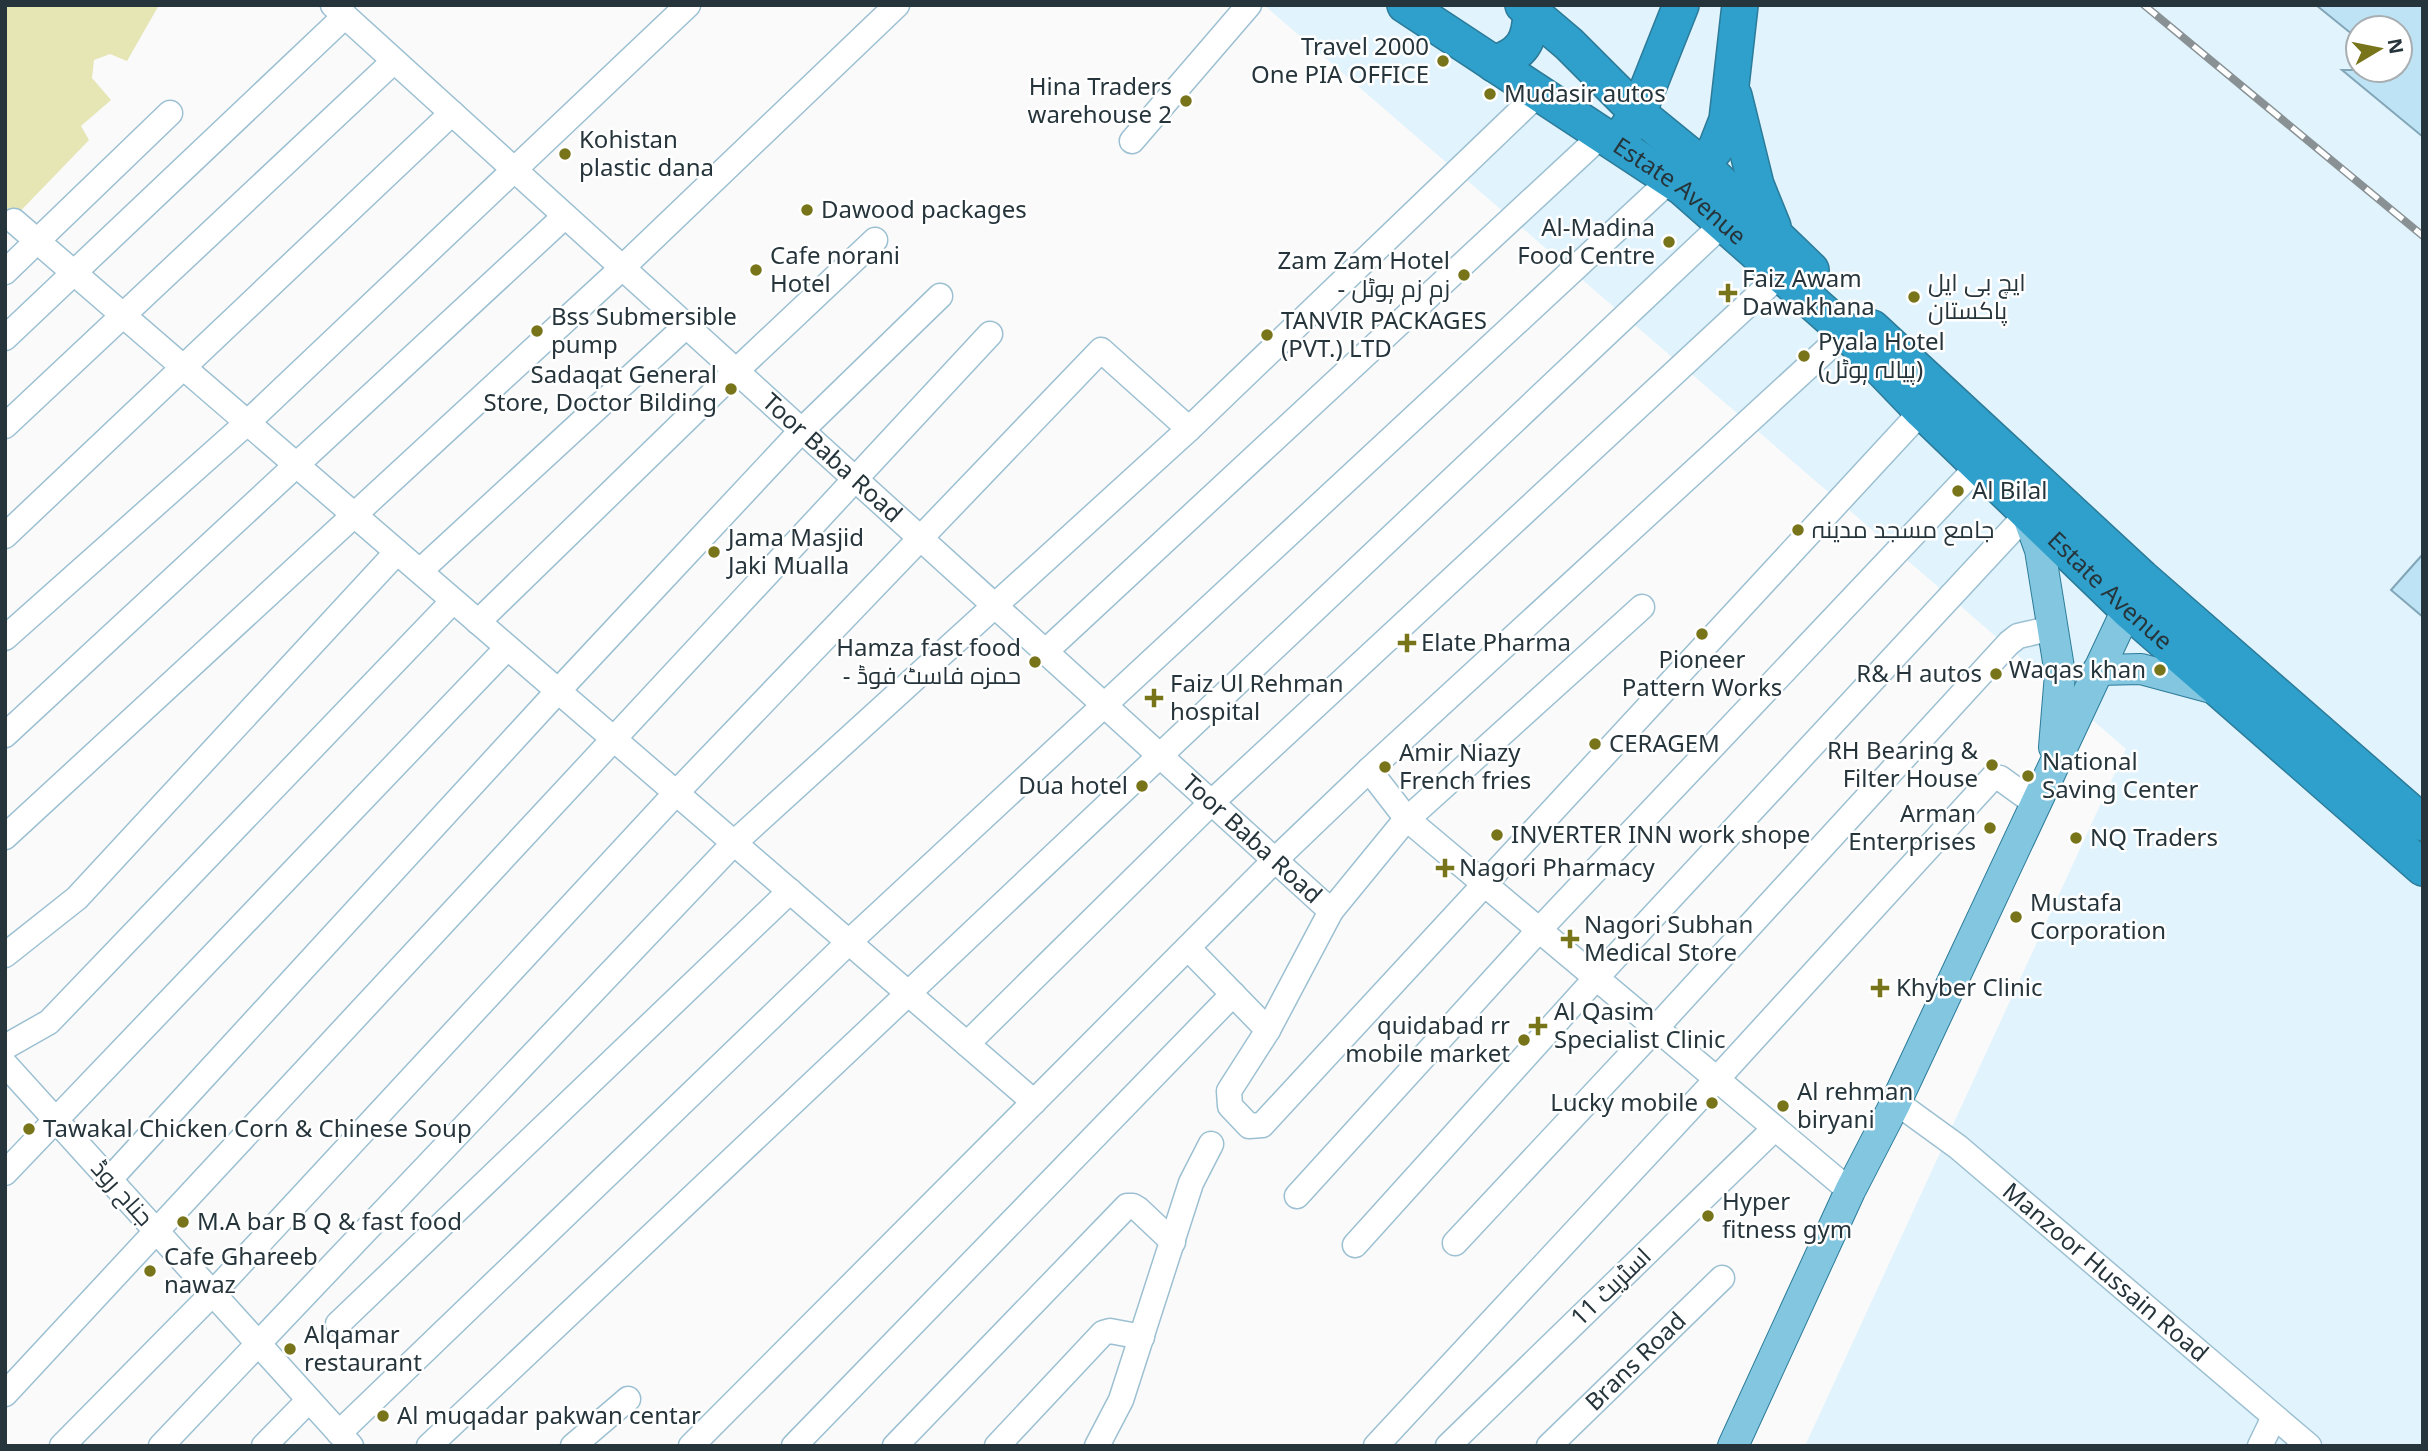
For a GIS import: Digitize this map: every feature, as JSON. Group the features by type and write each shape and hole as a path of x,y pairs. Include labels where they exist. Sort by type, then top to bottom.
{"highway":[{"name":"Estate Avenue","path":"1405,5 1538,94 1610,138 1686,178 1776,237 2142,578 2423,823"},
{"path":"1610,138 1638,113 1681,5"},
{"path":"1686,178 1723,134 1727,120 1740,5"},
{"name":"Estate Avenue","path":"1535,7 1638,113 1686,178 1725,222 1846,332 1922,411 2127,609 2423,868"},
{"path":"1494,64 1511,58 1524,46 1531,30 1535,7"},
{"path":"1731,86 1756,185 1776,237"}],"main road":[{"path":"2027,514 2040,550 2060,674 2052,769"},
{"path":"1733,1446 1850,1191 1896,1102 2142,578"},
{"path":"2098,670 2141,669 2220,690"}],"street":[{"path":"5,638 247,423 688,5"},
{"path":"5,837 622,268 897,5"},
{"path":"1132,141 1249,5"},
{"path":"5,338 75,274 339,11"},
{"name":"Toor Baba Road","path":"339,11 1331,911"},
{"path":"5,426 394,61"},
{"path":"161,1446 734,843 1189,429 1538,94"},
{"path":"5,272 170,113"},
{"path":"5,536 452,113"},
{"path":"1046,651 1610,138"},
{"path":"345,1439 849,942 1105,705 1686,178"},
{"path":"5,735 565,216"},
{"path":"14,221 1034,1102"},
{"path":"429,1446 1725,222"},
{"path":"478,622 875,240"},
{"path":"967,1044 1212,802 1781,274"},
{"path":"110,1180 558,691 802,430 940,296"},
{"path":"420,572 686,326"},
{"path":"691,1446 1368,770 1846,332"},
{"path":"5,1394 990,334"},
{"path":"62,1446 213,1293 676,793 1101,350 1189,429"},
{"path":"1642,607 1407,819 1331,911 1268,1030 1229,1091 1230,1106 1249,1126 1262,1125 1922,411"},
{"path":"1297,1196 1539,930 1979,466"},
{"path":"1355,1245 1596,978 2027,514"},
{"path":"5,955 76,898 397,552"},
{"path":"5,1047 49,1022 453,601"},
{"path":"1455,1243 2009,643 2018,636 2053,628"},
{"path":"5,1173 507,648"},
{"path":"1368,770 1407,819 1850,1191"},
{"path":"1376,1446 1993,777 2000,778 2035,804"},
{"path":"338,1324 790,891"},
{"path":"1188,948 1268,1030"},
{"path":"794,1446 1233,994"},
{"name":"جناح روڈ","path":"5,1064 345,1439"},
{"name":"Manzoor Hussain Road","path":"1896,1102 1958,1147 2309,1446"},
{"name":"اسٹریٹ 11","path":"1448,1446 1775,1128"},
{"path":"1097,1446 1121,1400 1191,1183 1211,1144"},
{"path":"895,1446 1127,1206 1138,1209 1173,1242"},
{"name":"Brans Road","path":"1549,1446 1722,1278"},
{"path":"997,1446 1103,1333 1110,1331 1142,1337"},
{"path":"573,1446 628,1399"},
{"path":"264,1446 309,1400"},
{"path":"2260,1446 2274,1417"}],"shaded area":[{"path":"1264,5 2423,5 2423,1446 1805,1446 2126,749"}],"green space":[{"path":"5,5 159,5 127,61 110,54 94,60 92,78 111,100 81,126 89,140 5,227"}],"building":[{"path":"2316,5 2423,5 2423,137 2359,84 2414,84 2414,14 2344,14 2344,28"},
{"path":"2423,554 2423,617 2391,590"}],"railway":[{"path":"2144,5 2423,236"}],"place":[{"name":"Travel 2000 One PIA OFFICE","path":"1443,61"},
{"name":"Mudasir autos","path":"1490,94"},
{"name":"Hina Traders warehouse 2","path":"1186,101"},
{"name":"Kohistan plastic dana","path":"565,154"},
{"name":"Dawood packages","path":"807,210"},
{"name":"Al-Madina Food Centre","path":"1669,242"},
{"name":"Cafe norani Hotel","path":"756,270"},
{"name":"Zam Zam Hotel - زم زم ہوٹل","path":"1464,275"},
{"name":"Faiz Awam Dawakhana","path":"1728,293"},
{"name":"ایچ بی ایل پاکستان","path":"1914,297"},
{"name":"Bss Submersible pump","path":"537,331"},
{"name":"TANVIR PACKAGES (PVT.) LTD","path":"1267,335"},
{"name":"Pyala Hotel (پیالہ ہوٹل)","path":"1804,356"},
{"name":"Sadaqat General Store, Doctor Bilding","path":"731,389"},
{"name":"Al Bilal","path":"1958,491"},
{"name":"جامع مسجد مدینہ","path":"1798,530"},
{"name":"Jama Masjid Jaki Mualla","path":"714,552"},
{"name":"Pioneer Pattern Works","path":"1702,634"},
{"name":"Elate Pharma","path":"1407,643"},
{"name":"Hamza fast food - حمزہ فاسٹ فوڈ","path":"1035,662"},
{"name":"Waqas khan","path":"2160,670"},
{"name":"R& H autos","path":"1996,674"},
{"name":"Faiz Ul Rehman hospital","path":"1154,698"},
{"name":"CERAGEM","path":"1595,744"},
{"name":"RH Bearing & Filter House","path":"1992,765"},
{"name":"Amir Niazy French fries","path":"1385,767"},
{"name":"National Saving Center","path":"2028,776"},
{"name":"Dua hotel","path":"1142,786"},
{"name":"Arman Enterprises","path":"1990,828"},
{"name":"INVERTER INN work shope","path":"1497,835"},
{"name":"NQ Traders","path":"2076,838"},
{"name":"Nagori Pharmacy","path":"1445,868"},
{"name":"Mustafa Corporation","path":"2016,917"},
{"name":"Nagori Subhan Medical Store","path":"1570,939"},
{"name":"Khyber Clinic","path":"1880,988"},
{"name":"Al Qasim Specialist Clinic","path":"1538,1026"},
{"name":"quidabad rr mobile market","path":"1524,1040"},
{"name":"Lucky mobile","path":"1712,1103"},
{"name":"Al rehman biryani","path":"1783,1106"},
{"name":"Tawakal Chicken Corn & Chinese Soup","path":"29,1129"},
{"name":"Hyper fitness gym","path":"1708,1216"},
{"name":"M.A bar B Q & fast food","path":"183,1222"},
{"name":"Cafe Ghareeb nawaz","path":"150,1271"},
{"name":"Alqamar restaurant","path":"290,1349"},
{"name":"Al muqadar pakwan centar","path":"383,1416"}]}
